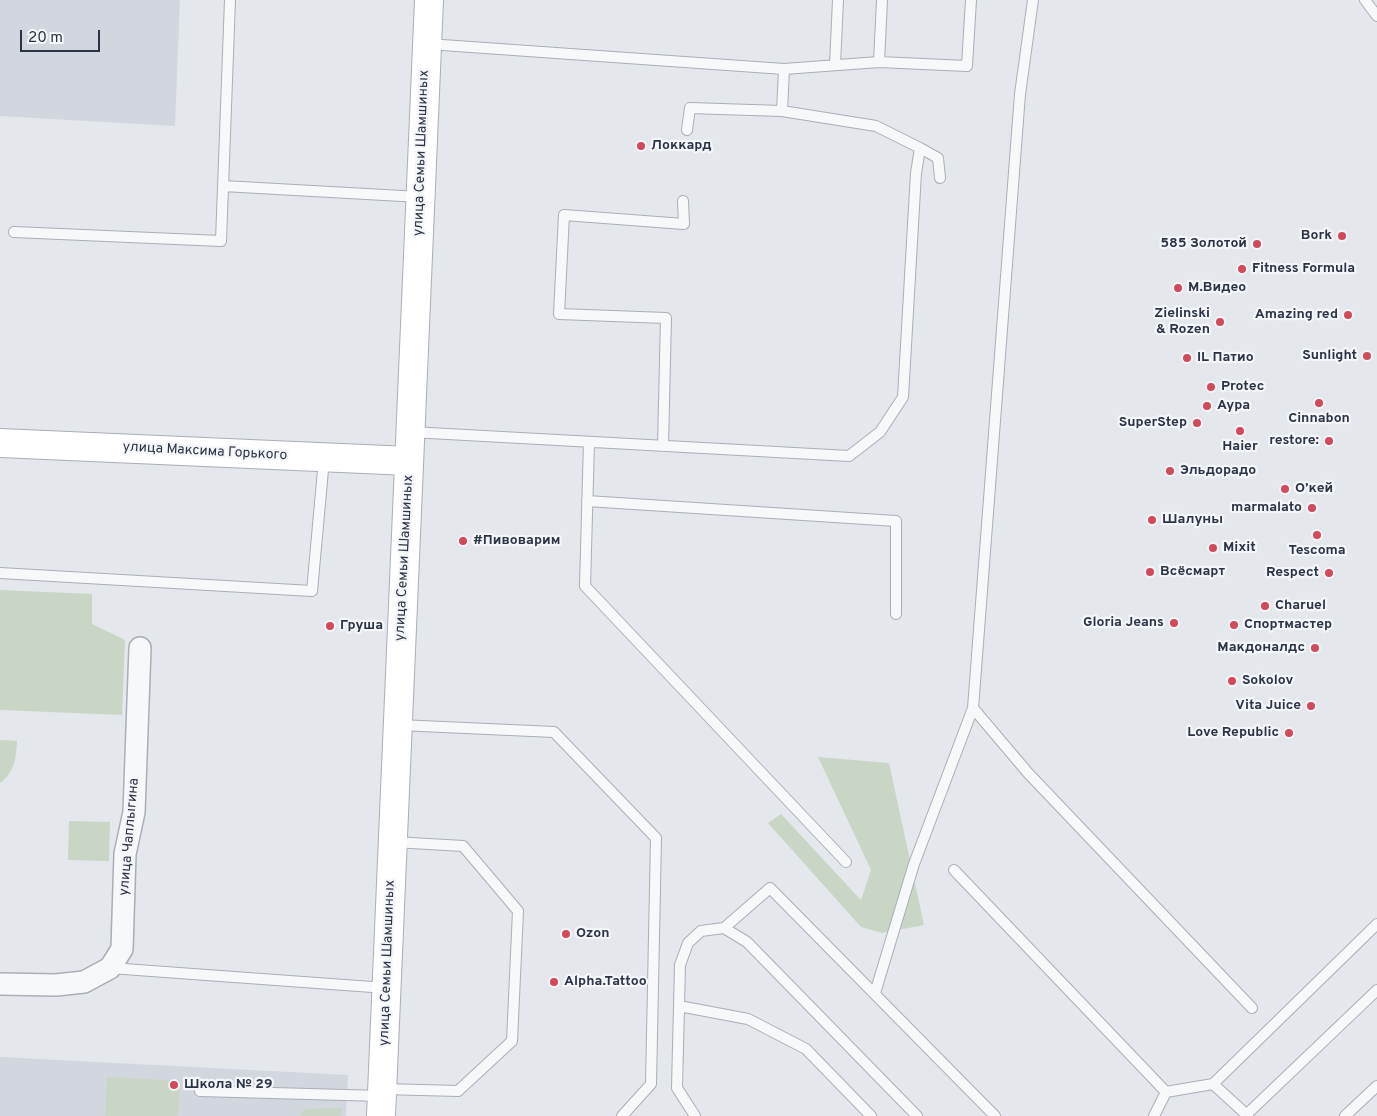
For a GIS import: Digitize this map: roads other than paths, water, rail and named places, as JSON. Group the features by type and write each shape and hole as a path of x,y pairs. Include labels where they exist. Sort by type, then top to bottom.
{"street":[{"name":"улица Семьи Шамшиных","path":"382,1100 429,0"},
{"name":"улица Максима Горького","path":"0,443 409,461"},
{"name":"улица Чаплыгина","path":"110,968 122,949 125,854 134,812 140,648"},
{"path":"0,984 56,985 84,982 110,968"}],"lane":[{"path":"14,232 221,240 230,0"},
{"path":"835,65 838,0"},
{"path":"879,62 882,0"},
{"path":"427,44 784,69 879,62 967,66 970,0"},
{"path":"875,993 914,864 972,708 1020,94 1033,0"},
{"path":"1365,0 1377,16"},
{"path":"782,112 784,69"},
{"path":"687,130 690,108 782,112 876,126 938,158 940,178"},
{"path":"410,432 849,456 880,432 903,397 916,173 920,148"},
{"path":"223,186 420,197"},
{"path":"663,446 666,318 559,314 564,216 684,224 683,200"},
{"path":"589,442 585,586 846,862"},
{"path":"0,573 312,591 324,458"},
{"path":"587,501 896,521 896,614"},
{"path":"972,708 1028,773 1252,1008"},
{"path":"398,725 554,732 656,838 651,1084 622,1116"},
{"path":"200,1091 382,1100 458,1090 512,1041 518,911 463,846 393,842"},
{"path":"954,870 1166,1092"},
{"path":"695,1116 677,1088 680,965 688,943 701,931 724,928 770,888 995,1116"},
{"path":"1166,1092 1213,1084 1377,924"},
{"path":"724,928 747,942 917,1116"},
{"path":"110,968 387,988"},
{"path":"1213,1084 1247,1115 1377,990"},
{"path":"679,1006 748,1019 806,1049 871,1116"},
{"path":"1345,1116 1377,1086"},
{"path":"1154,1116 1166,1092"}],"place":[{"name":"Локкард","path":"641,146"},
{"name":"Bork","path":"1342,236"},
{"name":"585 Золотой","path":"1257,244"},
{"name":"Fitness Formula","path":"1242,269"},
{"name":"М.Видео","path":"1178,288"},
{"name":"Amazing red","path":"1348,315"},
{"name":"Zielinski & Rozen","path":"1220,322"},
{"name":"Sunlight","path":"1367,356"},
{"name":"IL Патио","path":"1187,358"},
{"name":"Protec","path":"1211,387"},
{"name":"Cinnabon","path":"1319,403"},
{"name":"Аура","path":"1207,406"},
{"name":"SuperStep","path":"1197,423"},
{"name":"Haier","path":"1240,431"},
{"name":"restore:","path":"1329,441"},
{"name":"Эльдорадо","path":"1170,471"},
{"name":"О’кей","path":"1285,489"},
{"name":"marmalato","path":"1312,508"},
{"name":"Шалуны","path":"1152,520"},
{"name":"Tescoma","path":"1317,535"},
{"name":"#Пивоварим","path":"463,541"},
{"name":"Mixit","path":"1213,548"},
{"name":"Всёсмарт","path":"1150,572"},
{"name":"Respect","path":"1329,573"},
{"name":"Charuel","path":"1265,606"},
{"name":"Gloria Jeans","path":"1174,623"},
{"name":"Спортмастер","path":"1234,625"},
{"name":"Груша","path":"330,626"},
{"name":"Макдоналдс","path":"1315,648"},
{"name":"Sokolov","path":"1232,681"},
{"name":"Vita Juice","path":"1311,706"},
{"name":"Love Republic","path":"1289,733"},
{"name":"Ozon","path":"566,934"},
{"name":"Alpha.Tattoo","path":"554,982"},
{"name":"Школа № 29","path":"174,1085"}]}
